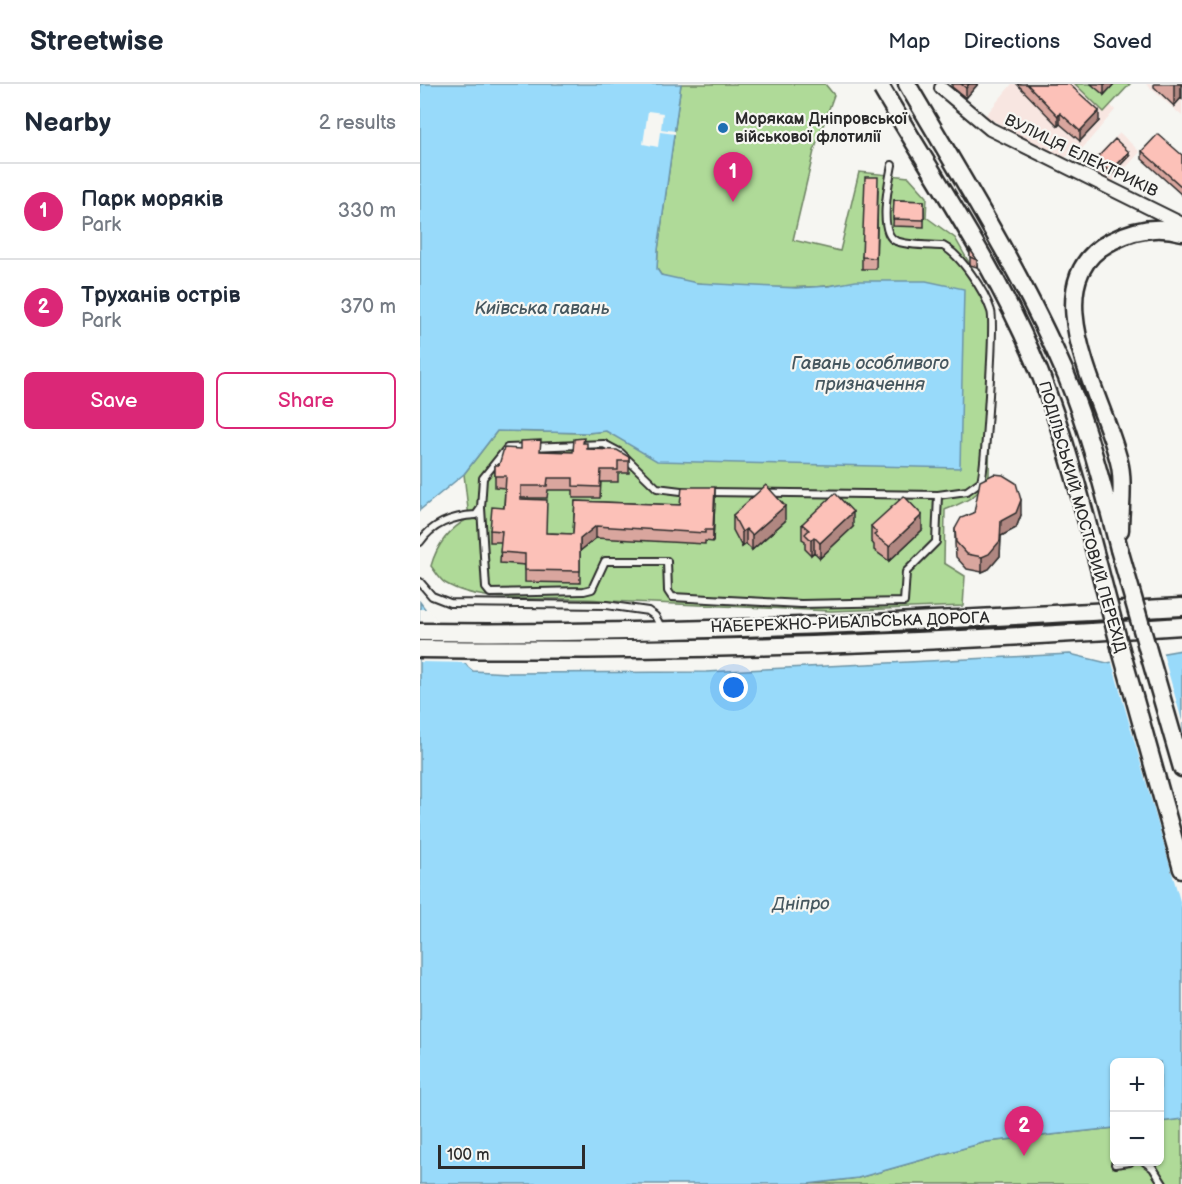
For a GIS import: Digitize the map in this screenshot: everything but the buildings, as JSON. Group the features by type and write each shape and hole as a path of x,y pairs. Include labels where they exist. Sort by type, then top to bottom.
{"main road":[{"name":"ПОДІЛЬСЬКИЙ МОСТОВИЙ ПЕРЕХІД","path":"907,84 1012,265 1045,330 1084,426 1182,768"},
{"name":"ПОДІЛЬСЬКИЙ МОСТОВИЙ ПЕРЕХІД","path":"879,86 981,257 1038,371 1060,432 1182,869"},
{"path":"1119,549 1120,467 1075,329 1074,293 1092,254 1106,244 1145,229 1170,228 1182,232"},
{"name":"НАБЕРЕЖНО-РИБАЛЬСЬКА ДОРОГА","path":"420,632 663,630 995,618 1182,607"},
{"name":"НАБЕРЕЖНО-РИБАЛЬСЬКА ДОРОГА","path":"420,649 519,650 993,639 1182,626"}],"street":[{"name":"ВУЛИЦЯ ЕЛЕКТРИКІВ","path":"940,88 990,129 1182,224"}],"lane":[{"path":"892,165 886,209 885,228 888,235 895,241 943,246 950,249 966,268 993,315 983,474 977,485 967,491 938,495 677,493 657,488 621,453 604,444 507,448 483,478 481,508 486,588 490,592 584,591 592,589 605,561 667,561 668,591 672,597 801,604 904,602 906,572 936,542 938,495"},
{"path":"420,542 439,523 461,516 476,515 481,508"},
{"path":"420,582 432,596 450,603 577,603 639,608 655,616 663,630"},
{"path":"1151,1166 1163,1184"}],"shaded area":[{"path":"1012,84 1119,84 1105,99 1115,110 1081,150 1061,159 985,116"},
{"path":"1146,84 1182,84 1182,116 1165,101"},
{"path":"1120,133 1140,152 1111,184 1090,171 1088,164"}],"green space":[{"path":"681,84 825,84 834,95 814,151 793,240 840,251 859,172 909,177 927,197 926,217 955,238 992,303 989,476 977,493 945,510 944,563 965,576 963,606 831,611 590,599 503,598 462,591 443,582 431,566 445,538 455,527 469,518 464,474 497,431 587,433 606,431 623,440 842,284 803,287 723,286 676,280 661,275 657,269 658,250"},
{"path":"1075,84 1130,84 1104,112"},
{"path":"1182,1119 1182,1184 808,1184 858,1178 986,1142 1110,1128 1110,1166 1164,1166 1164,1121"}],"water":[{"name":"Київська гавань","path":"420,84 681,84 658,250 657,269 661,275 697,283 796,288 829,286 856,281 926,281 964,289 960,468 657,461 606,431 587,433 497,431 464,474 420,510"},
{"name":"Дніпро","path":"420,602 473,671 508,673 706,672 1070,654 1107,663 1182,650 1182,1119 1164,1121 1164,1058 1110,1058 1110,1128 986,1142 858,1178 808,1184 420,1184"}],"pier":[{"path":"648,111 663,113 661,129 675,131 675,134 660,132 658,147 643,144"},
{"path":"420,609 428,609 468,663 420,662"},
{"path":"1162,650 1182,721 1182,908 1111,659"}],"place":[{"name":"Морякам Дніпровської військової флотилії","path":"723,128"},
{"name":"Парк моряків","path":"733,202"},
{"name":"Труханів острів","path":"1024,1156"}],"water label":[{"name":"Гавань особливого призначення","path":"870,373"}]}
